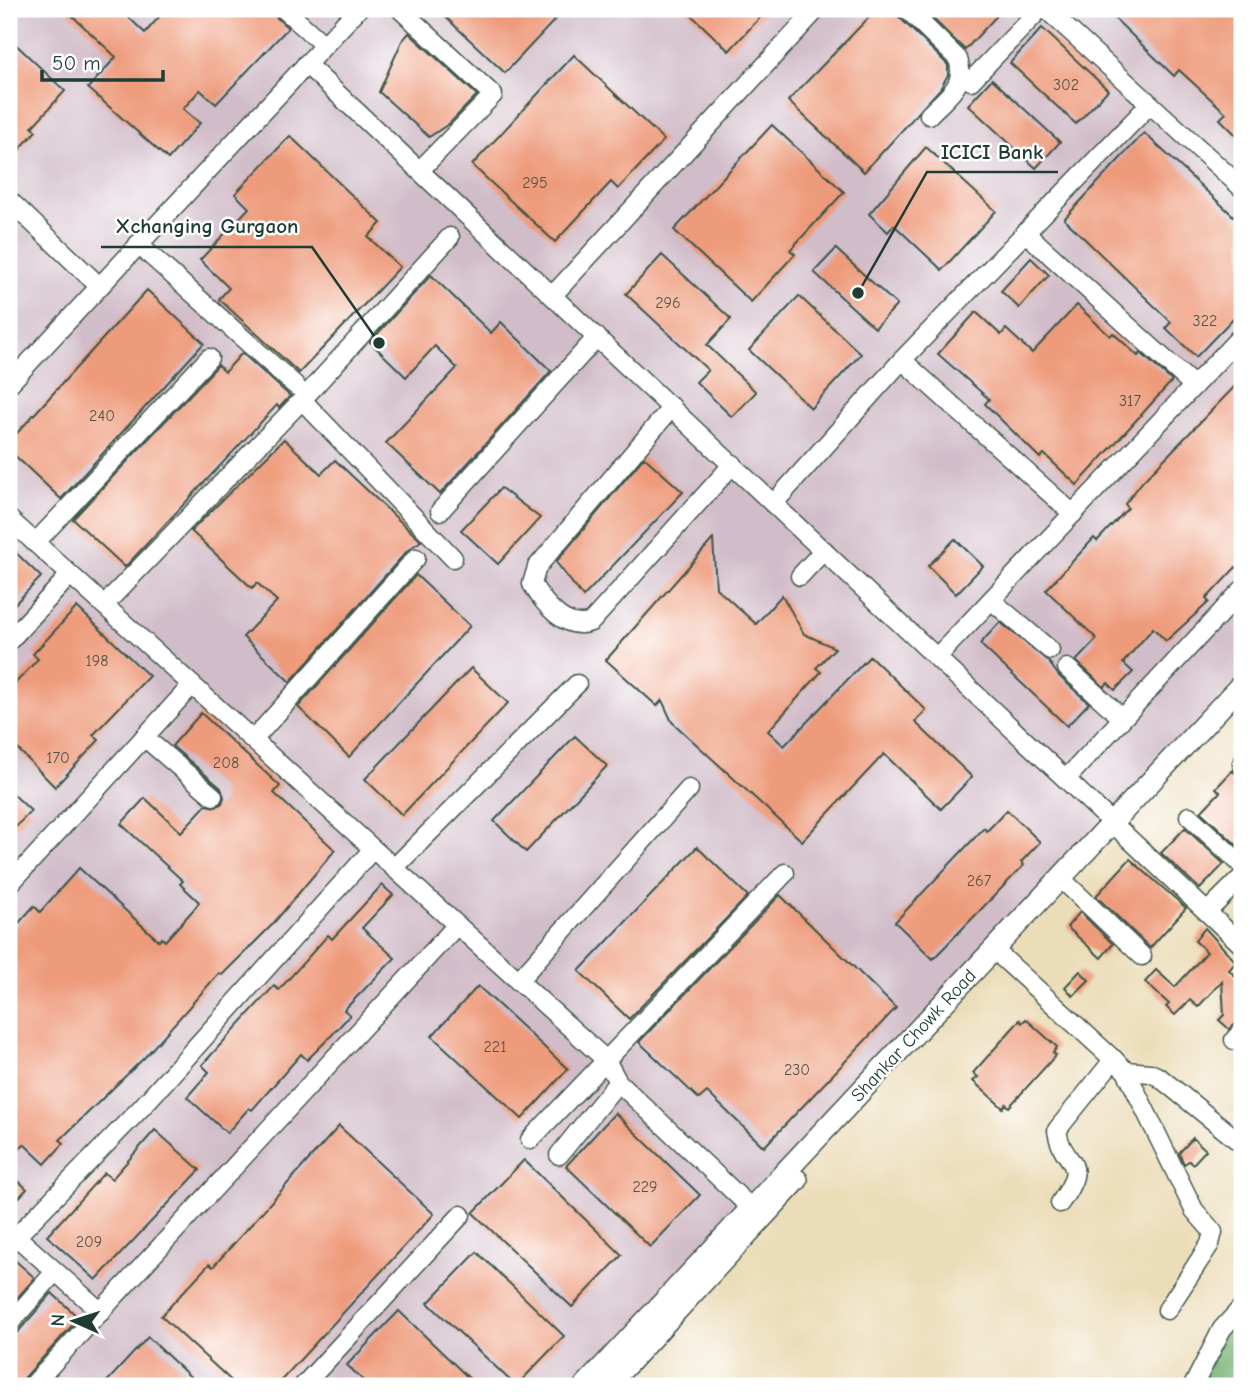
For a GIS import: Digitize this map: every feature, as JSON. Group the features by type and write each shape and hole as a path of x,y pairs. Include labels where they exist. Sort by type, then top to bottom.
{"main road":[{"name":"Shankar Chowk Road","path":"607,1386 1069,886 1117,825 1242,684"},
{"name":"Shankar Chowk Road","path":"585,1386 1117,825 1242,702"}],"street":[{"path":"284,9 324,45"},
{"path":"9,384 358,9"},
{"path":"400,9 493,95 420,170"},
{"path":"553,295 817,9"},
{"path":"907,9 958,59 962,71 960,81 929,115"},
{"path":"971,82 1040,9"},
{"path":"1046,9 1242,188"},
{"path":"306,64 1242,945"},
{"path":"774,503 902,360 1150,104"},
{"path":"9,200 99,286"},
{"path":"1026,233 1194,386"},
{"path":"104,605 299,393 450,237"},
{"path":"138,244 299,393 453,558"},
{"path":"938,656 1242,335"},
{"path":"440,511 597,337"},
{"path":"36,543 209,358"},
{"path":"902,360 1073,514"},
{"path":"672,407 537,567 532,584 539,596 568,623 580,626 591,622 733,464"},
{"path":"9,519 606,1060 618,1082 751,1208"},
{"path":"800,576 824,550"},
{"path":"253,740 416,558"},
{"path":"9,641 70,575"},
{"path":"1067,778 1242,590"},
{"path":"991,600 1050,650"},
{"path":"1067,668 1122,718"},
{"path":"394,868 577,684"},
{"path":"9,885 192,685"},
{"path":"144,737 213,796"},
{"path":"518,981 689,789"},
{"path":"1189,816 1242,865"},
{"path":"101,1312 11,1237 142,1107 373,849"},
{"path":"530,1140 785,873"},
{"path":"1207,912 1242,877"},
{"path":"1069,886 1142,956"},
{"path":"32,1386 457,926"},
{"path":"1003,958 1120,1065 1194,1210 1213,1232 1210,1244 1167,1310"},
{"path":"1120,1065 1159,1077 1242,1144"},
{"path":"1060,1203 1076,1175 1074,1162 1058,1137 1057,1130 1120,1065"},
{"path":"559,1155 618,1082"},
{"path":"303,1386 461,1215"},
{"path":"9,1324 54,1273"},
{"path":"1200,1382 1222,1329 1242,1307"}],"shaded area":[{"path":"9,9 1242,9 1242,674 583,1386 9,1386"}],"green space":[{"path":"1242,1307 1242,1386 1193,1386"}],"building":[{"path":"65,9 120,9 145,33 166,9 273,9 276,17 288,28 216,104 200,90 183,109 200,123 168,159 88,88 116,57"},
{"path":"437,9 565,9 505,73"},
{"path":"685,9 768,9 729,51"},
{"path":"877,9 896,9 899,17 948,65 948,75 940,89 864,172 788,101"},
{"path":"923,9 1003,9 965,50"},
{"path":"1105,9 1242,9 1242,141 1220,119 1226,113 1179,70 1174,76"},
{"path":"1042,28 1108,90 1076,124 1010,63"},
{"path":"409,33 477,95 450,123 429,137 379,92 402,41"},
{"path":"9,38 65,91 32,127 36,131 9,161"},
{"path":"574,55 664,140 618,189 611,182 555,242 472,165"},
{"path":"992,79 1060,142 1036,168 968,105"},
{"path":"772,125 844,192 790,250 795,254 751,302 674,230"},
{"path":"1144,133 1242,224 1242,309 1196,357 1166,328 1171,322 1064,219"},
{"path":"290,136 381,223 368,237 400,267 299,373 219,299 229,288 200,260 249,208 235,194"},
{"path":"926,147 996,211 942,270 894,225 888,232 869,214"},
{"path":"836,249 897,305 875,328 814,272"},
{"path":"662,255 731,319 707,345 756,392 732,417 696,382 708,370 626,294"},
{"path":"1031,258 1049,275 1019,308 1001,291"},
{"path":"431,275 491,333 501,322 551,371 440,494 386,443 457,368 435,346 406,377 370,342"},
{"path":"147,290 204,343 61,499 9,450 9,442"},
{"path":"799,296 861,354 811,408 749,350"},
{"path":"1077,305 1110,336 1113,333 1138,356 1141,353 1172,381 1077,485 1044,454 1040,458 985,404 989,399 938,354 976,312 1001,335 1006,329 1032,353"},
{"path":"242,353 290,396 279,408 277,405 125,567 73,519 218,365 225,372"},
{"path":"1242,379 1242,574 1236,567 1206,599 1209,602 1166,641 1153,628 1123,663 1133,672 1115,690 1108,683 1104,687 1076,661 1097,639 1046,590 1094,538 1097,541 1128,508 1125,504 1143,481"},
{"path":"284,439 321,474 335,460 421,541 408,550 290,682 243,637 277,601 257,583 252,588 191,531"},
{"path":"644,457 683,492 583,597 556,562"},
{"path":"501,488 540,518 498,564 461,530"},
{"path":"713,539 716,588 756,624 782,595 804,634 835,648 816,668 821,672 768,731 784,746 870,656 926,710 915,722 972,777 941,809 884,754 802,841 672,722 662,700 657,706 606,660"},
{"path":"955,539 983,566 956,594 928,566"},
{"path":"9,546 41,577 9,610"},
{"path":"416,575 470,626 349,757 298,707"},
{"path":"77,607 149,676 93,735 99,740 55,787 9,740 9,690 38,659 33,654"},
{"path":"1000,622 1048,661 1059,676 1089,703 1067,726 980,644"},
{"path":"471,668 508,703 402,815 365,779"},
{"path":"201,713 280,786 274,793 335,850 272,925 222,975 219,973 145,1057 60,1140 64,1143 45,1164 24,1144 9,1160 9,934 34,906 40,912 79,868 159,941 162,938 165,941 194,909 199,902 180,884 183,881 121,824 145,798 181,832 206,805 216,807 222,803 224,797 221,788 172,746"},
{"path":"575,736 607,766 526,852 494,821"},
{"path":"1232,771 1242,776 1241,849 1201,812 1220,792 1216,788"},
{"path":"9,790 31,811 9,834"},
{"path":"1007,810 1040,842 1021,862 1024,865 933,959 895,922 984,828 987,831"},
{"path":"1185,828 1224,864 1200,889 1161,853"},
{"path":"697,847 748,896 629,1019 579,971"},
{"path":"1130,859 1186,908 1150,948 1096,896"},
{"path":"382,885 393,895 362,928 395,958 344,1010 350,1015 331,1036 307,1060 301,1054 252,1110 249,1108 227,1133 187,1097 209,1072 202,1065 274,986 279,990 328,935 332,939"},
{"path":"780,895 896,1008 764,1147 707,1092 699,1099 639,1042"},
{"path":"1080,912 1113,944 1101,958 1067,927"},
{"path":"1205,928 1236,962 1229,970 1242,983 1242,1020 1229,1029 1219,1020 1224,1015 1222,981 1198,1007 1190,1000 1175,1015 1166,1007 1169,1004 1145,982 1156,970 1175,987 1207,952 1195,941"},
{"path":"1080,971 1089,980 1073,996 1065,987"},
{"path":"478,986 568,1069 522,1119 432,1036"},
{"path":"1026,1019 1057,1047 1053,1053 1056,1055 1009,1107 1006,1104 1003,1108 973,1081 978,1077 973,1073 1020,1020 1022,1023"},
{"path":"615,1113 700,1195 650,1247 566,1166"},
{"path":"339,1126 434,1214 276,1386 237,1386 161,1316 209,1264 213,1267"},
{"path":"155,1130 200,1170 96,1280 47,1236 104,1173 112,1179"},
{"path":"1193,1138 1206,1150 1193,1164 1189,1161 1184,1164 1179,1153"},
{"path":"524,1160 622,1255 572,1307 473,1213"},
{"path":"9,1172 27,1189 9,1208"},
{"path":"477,1252 564,1336 516,1386 428,1303"},
{"path":"9,1255 35,1278 9,1307"},
{"path":"52,1293 79,1318 17,1386 9,1386 9,1335 18,1332"},
{"path":"399,1311 477,1386 369,1386 347,1365"},
{"path":"148,1337 200,1386 103,1386"}],"place":[{"name":"ICICI Bank","path":"858,293"},
{"name":"Xchanging Gurgaon","path":"379,343"}]}
